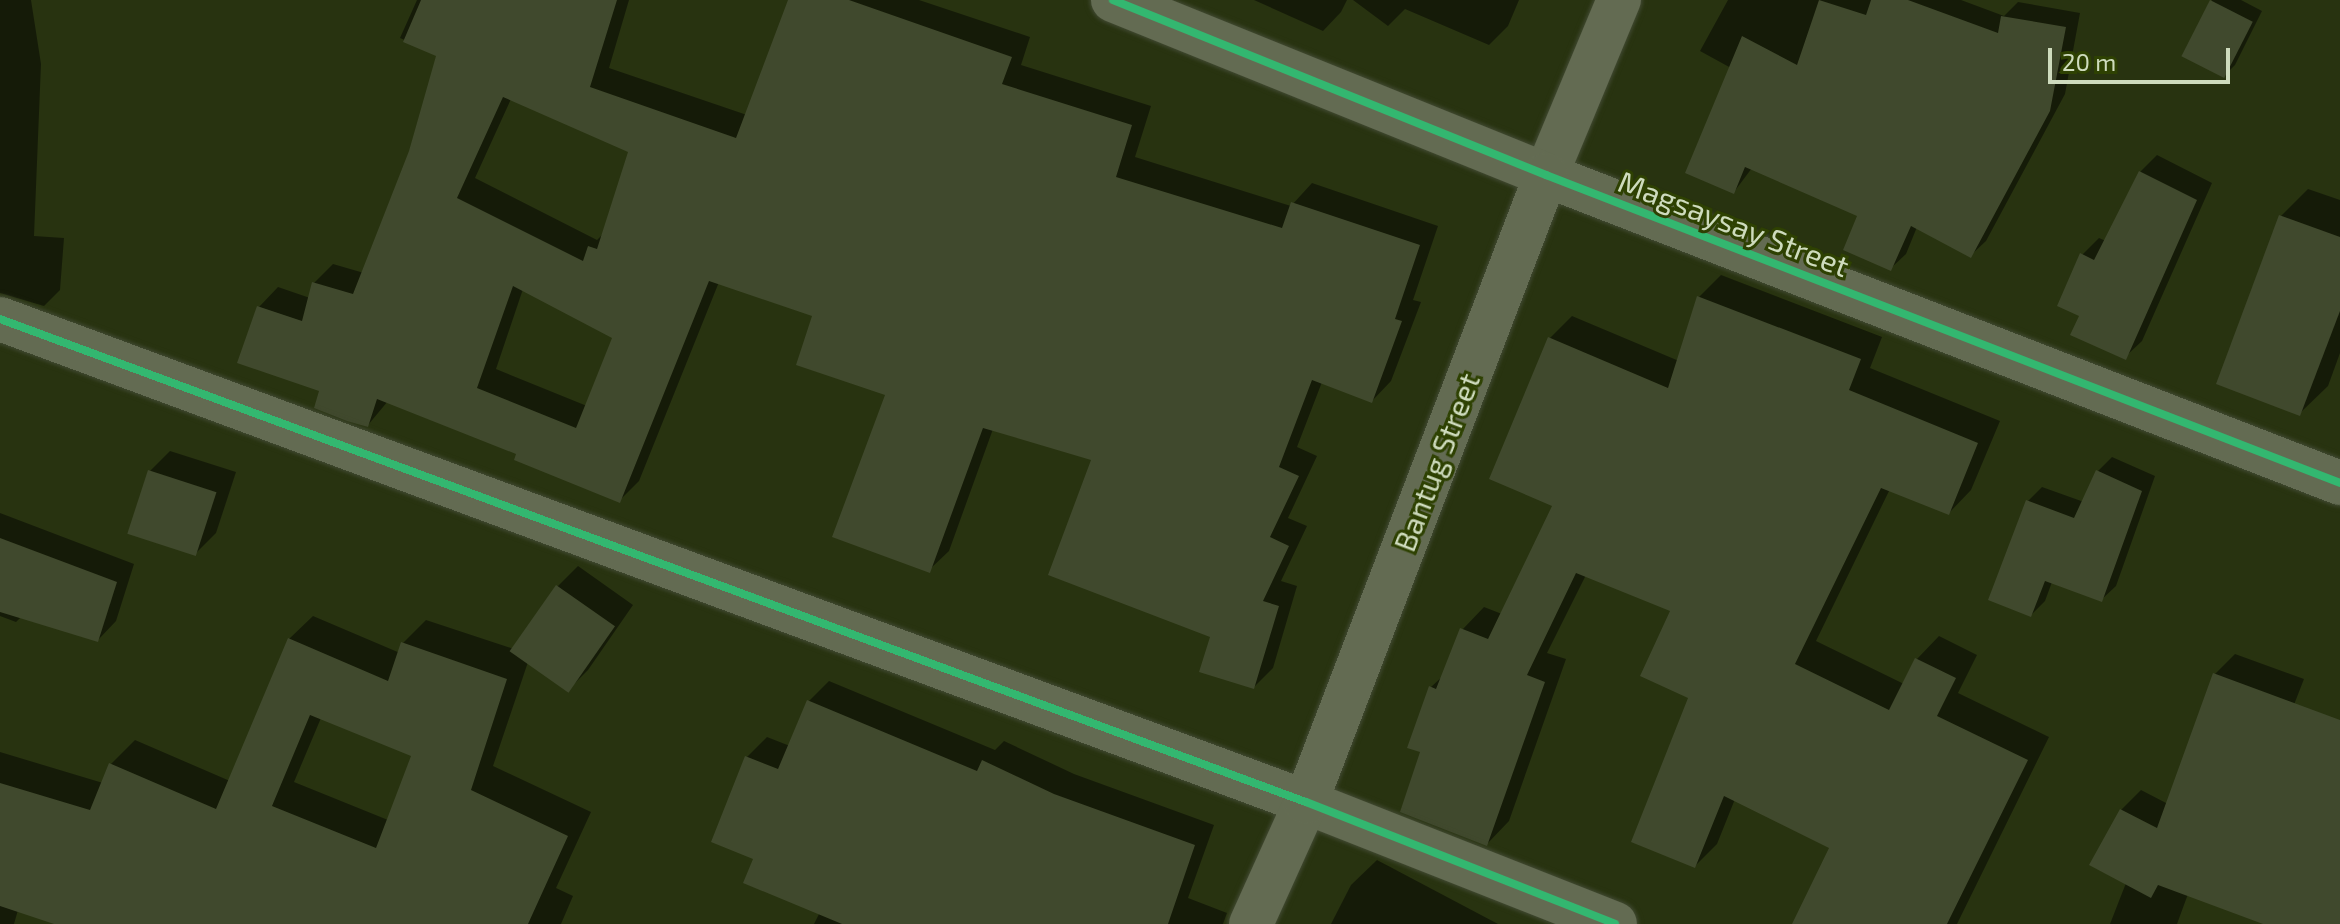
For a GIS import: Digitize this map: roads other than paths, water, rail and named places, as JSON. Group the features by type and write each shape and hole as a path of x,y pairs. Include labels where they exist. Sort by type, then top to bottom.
{"street":[{"name":"Magsaysay Street","path":"1113,0 1546,175 2340,483"},
{"name":"Bantug Street","path":"1251,924 1306,802 1546,175 1619,0"},
{"path":"0,319 1306,802 1615,924"}]}
